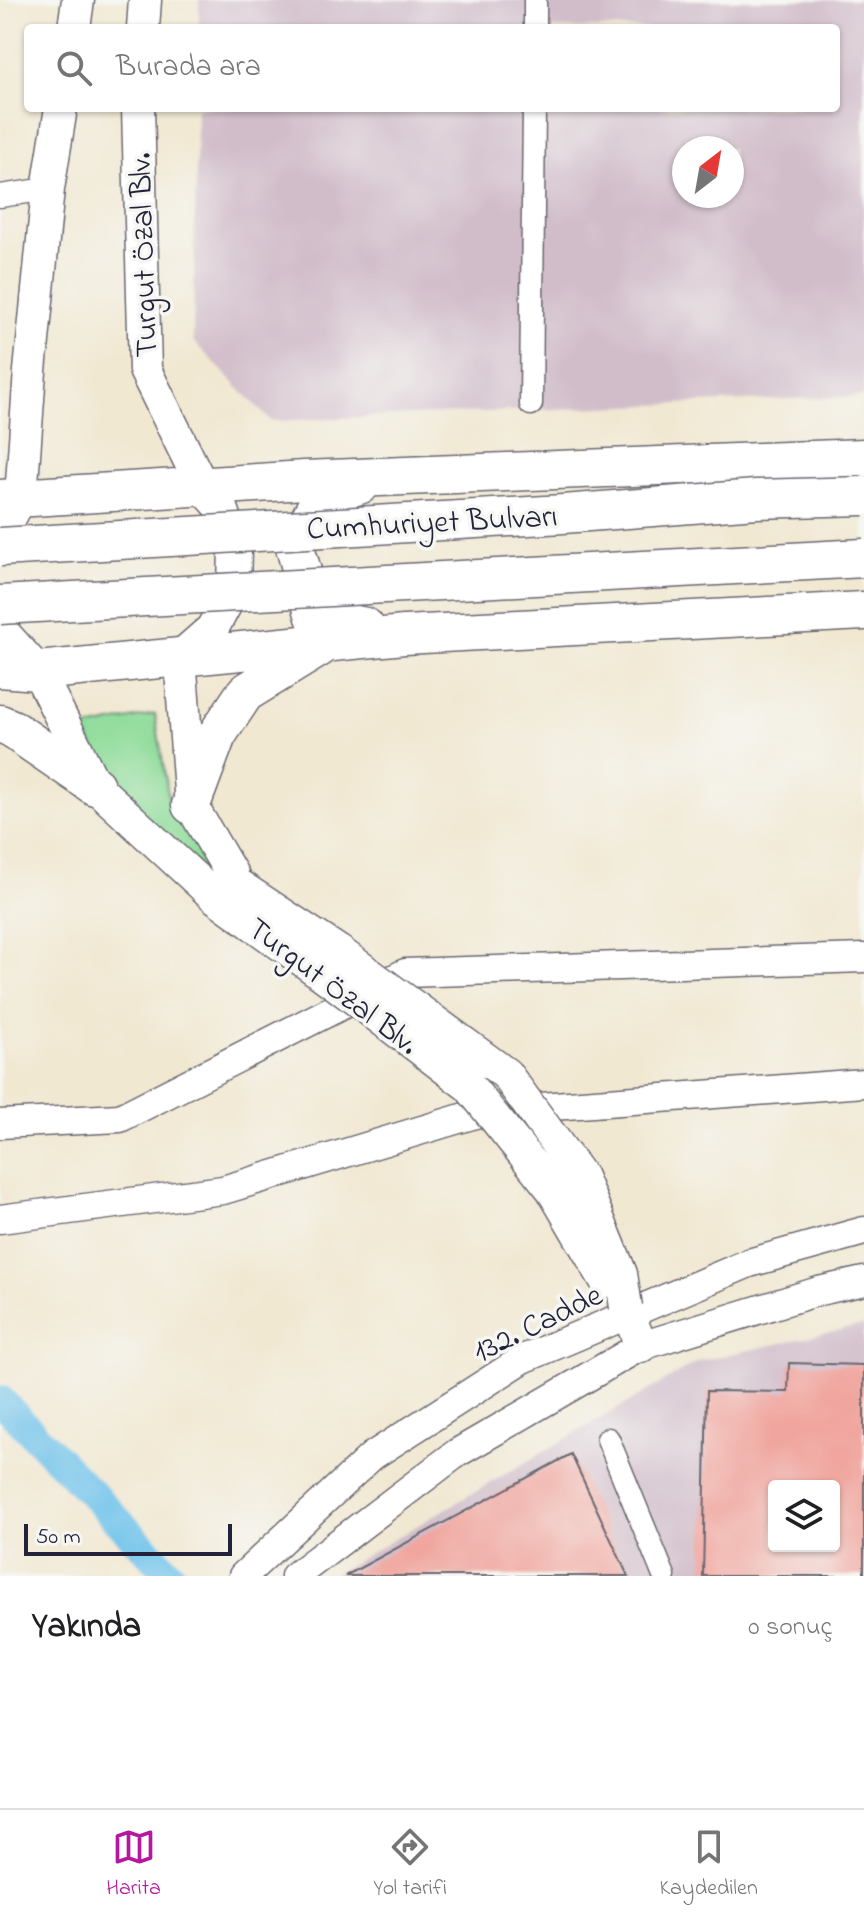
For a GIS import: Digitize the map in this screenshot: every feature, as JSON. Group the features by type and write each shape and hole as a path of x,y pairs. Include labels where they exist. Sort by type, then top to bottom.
{"highway":[{"path":"10,498 383,477 864,458"},
{"path":"383,477 321,498 295,547 315,617 404,635"},
{"name":"Cumhuriyet Bulvarı","path":"0,547 563,514 756,499 864,496"},
{"name":"Cumhuriyet Bulvarı","path":"0,605 864,558"},
{"path":"0,668 38,671 404,635 864,611"},
{"path":"191,805 217,735 245,693 328,642"},
{"path":"0,724 95,786"}],"main road":[{"path":"75,24 78,0"},
{"path":"143,24 145,0"},
{"path":"0,540 10,498 60,112"},
{"name":"Turgut Özal Blv.","path":"138,112 145,370 202,486 222,508 235,547 234,589 212,629 180,657 191,805 226,890"},
{"name":"Turgut Özal Blv.","path":"0,629 38,671 95,786 226,890 337,985 469,1086 552,1189 607,1284 628,1312 641,1346"}],"street":[{"path":"535,0 535,24"},
{"path":"531,404 534,112"},
{"path":"0,196 48,189"},
{"path":"0,1124 120,1118 405,973 864,958"},
{"path":"0,1219 223,1190 485,1111 864,1083"},
{"name":"132. Cadde","path":"243,1576 372,1456 523,1359 749,1263 864,1231"},
{"path":"295,1576 457,1453 641,1346 819,1291 864,1281"},
{"path":"608,1439 664,1576"}],"shaded area":[{"path":"199,0 864,0 864,396 271,421 193,341 197,112 840,112 840,24 199,24"},
{"path":"864,1325 864,1576 331,1576 699,1361"}],"green space":[{"path":"155,714 170,807 252,911 153,827 110,776 83,729"}],"building":[{"path":"789,1363 864,1365 864,1576 703,1576 707,1391 788,1392"},
{"path":"571,1454 628,1576 345,1576"}],"waterway":[{"path":"0,1400 172,1576"}]}
